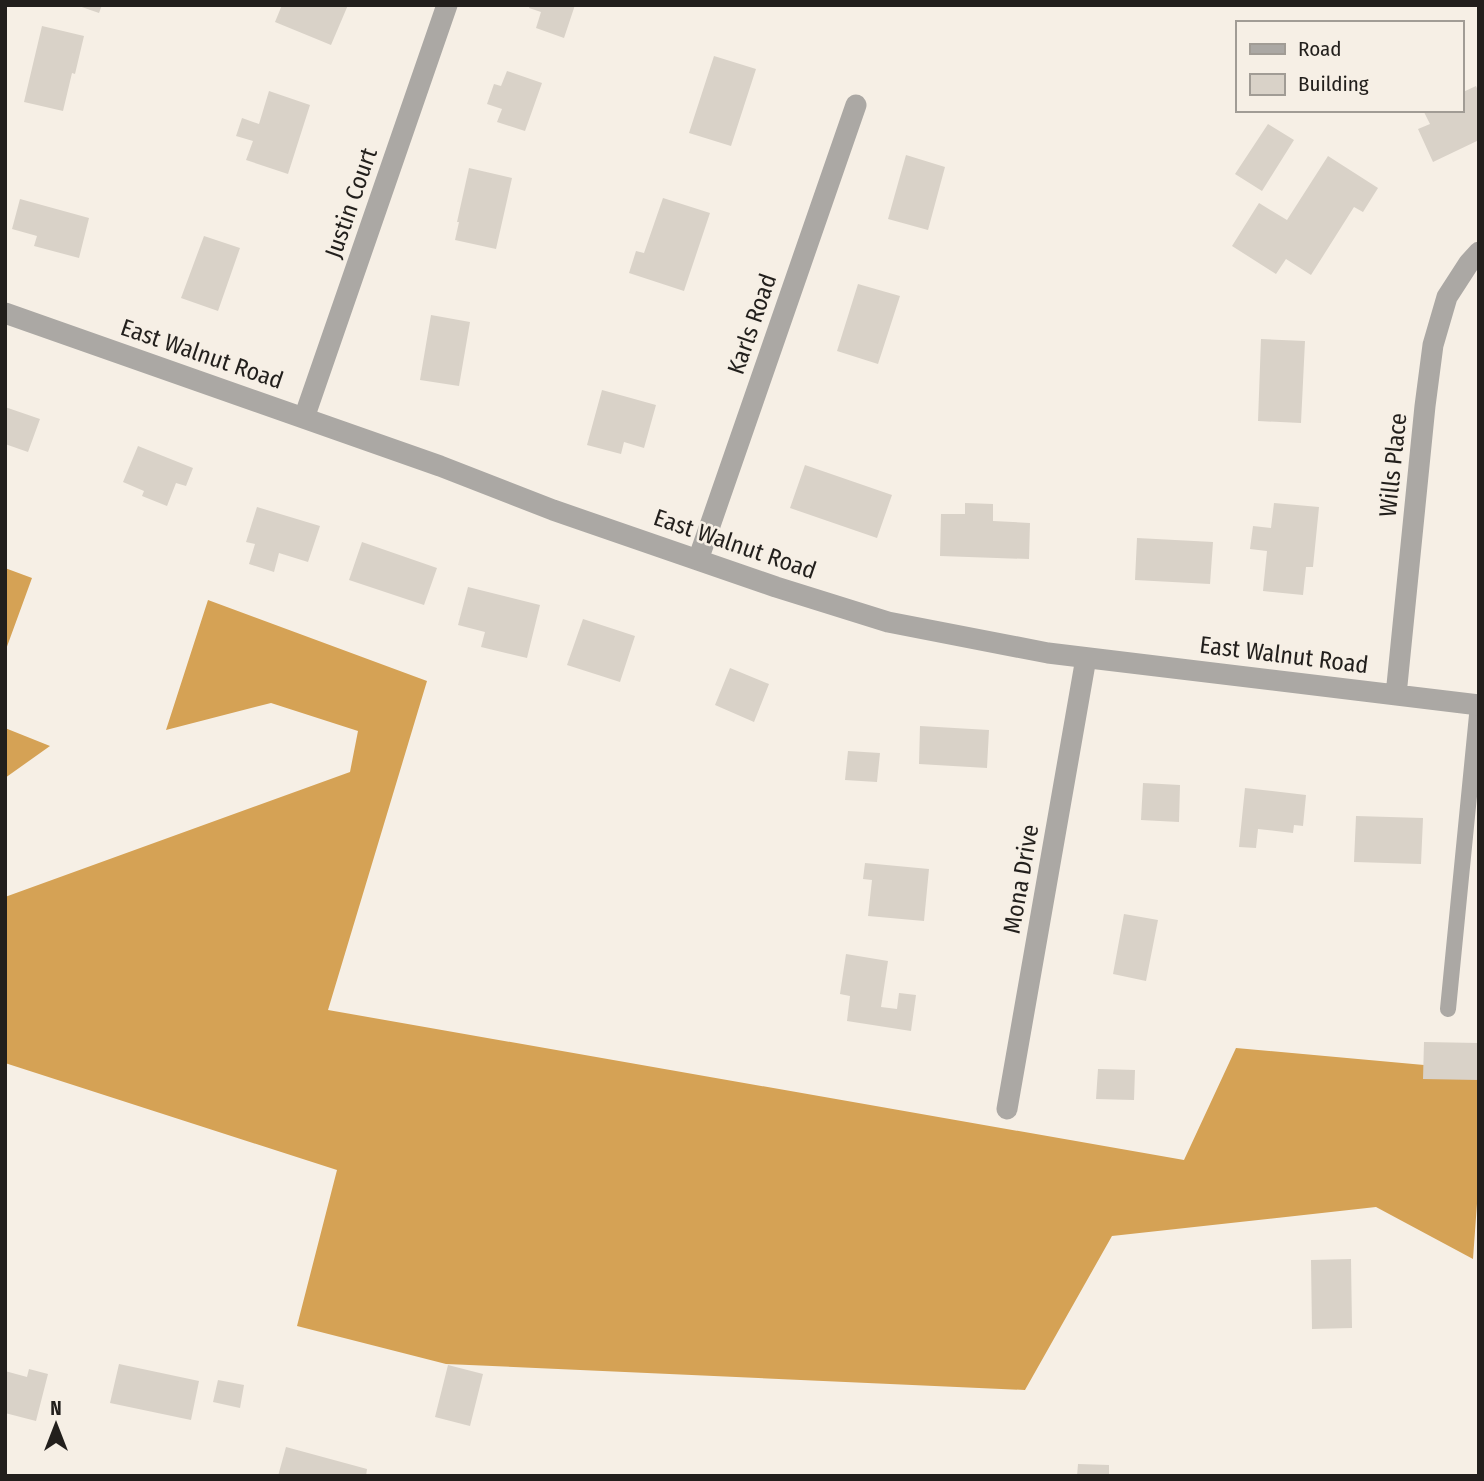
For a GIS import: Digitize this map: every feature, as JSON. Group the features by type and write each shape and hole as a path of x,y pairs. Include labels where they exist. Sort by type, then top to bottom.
{"street":[{"name":"Justin Court","path":"304,418 447,5"},
{"name":"Karls Road","path":"698,560 856,105"},
{"name":"Wills Place","path":"1396,695 1433,345 1447,297 1479,252"},
{"name":"East Walnut Road","path":"5,313 440,466 553,510 776,587 888,622 1048,653 1478,705"},
{"name":"Mona Drive","path":"1007,1109 1086,658"}],"lane":[{"path":"1448,1010 1478,705"}],"shaded area":[{"path":"5,568 32,578 5,652"},
{"path":"208,600 427,681 328,1010 1184,1160 1236,1048 1479,1070 1479,1176 1473,1259 1376,1207 1112,1236 1025,1390 446,1364 297,1326 337,1170 5,1063 5,897 350,772 358,731 271,703 166,730"},
{"path":"5,728 50,746 5,778"}],"building":[{"path":"76,5 102,5 99,13"},
{"path":"282,5 348,5 331,45 275,22"},
{"path":"530,5 575,5 564,38 536,28 541,12 529,8"},
{"path":"42,26 84,36 63,111 24,102"},
{"path":"714,56 756,69 731,146 689,133"},
{"path":"507,71 542,83 525,131 497,122 502,109 487,104 494,84 501,86"},
{"path":"1476,86 1479,93 1479,140 1433,162 1418,129 1430,124 1424,112 1463,112 1463,92"},
{"path":"269,91 310,105 288,174 246,160 253,141 236,136 242,118 259,124"},
{"path":"1268,124 1294,140 1262,191 1235,174"},
{"path":"906,155 945,167 928,230 888,219"},
{"path":"1328,156 1378,188 1363,212 1354,207 1311,275 1286,259 1276,274 1232,246 1259,203 1287,220"},
{"path":"469,168 512,178 496,249 455,240"},
{"path":"663,198 710,213 684,291 629,273 636,251 644,253"},
{"path":"20,199 89,218 79,258 34,246 37,236 12,229"},
{"path":"204,236 240,248 218,311 181,298"},
{"path":"858,284 900,296 878,364 837,351"},
{"path":"431,315 470,322 459,386 420,380"},
{"path":"1261,339 1305,341 1301,423 1258,421"},
{"path":"602,390 656,405 644,448 624,442 621,454 587,445"},
{"path":"5,407 40,419 28,452 5,444"},
{"path":"138,446 193,468 186,486 176,483 167,506 142,496 144,491 123,482"},
{"path":"805,465 892,495 877,538 790,508"},
{"path":"965,503 993,504 993,521 1030,523 1029,559 940,556 941,514 965,514"},
{"path":"1274,503 1319,507 1313,567 1306,567 1303,595 1263,591 1267,551 1250,549 1253,526 1271,528"},
{"path":"257,507 320,526 308,562 279,553 274,572 249,564 255,544 246,542"},
{"path":"1137,538 1213,542 1210,584 1135,580"},
{"path":"362,542 437,568 424,605 349,580"},
{"path":"468,587 540,605 527,658 481,647 485,632 458,625"},
{"path":"583,619 635,636 620,682 567,665"},
{"path":"730,668 769,684 754,722 715,705"},
{"path":"920,726 989,730 987,768 919,764"},
{"path":"848,751 880,753 877,782 845,780"},
{"path":"1143,783 1180,785 1179,822 1141,820"},
{"path":"1245,788 1306,795 1303,826 1294,825 1293,833 1258,829 1256,848 1239,847"},
{"path":"1356,816 1423,818 1421,864 1354,862"},
{"path":"865,863 929,869 924,921 868,916 872,880 863,879"},
{"path":"1124,914 1158,920 1146,981 1113,974"},
{"path":"846,954 888,961 881,1007 897,1009 899,993 916,995 911,1031 847,1021 850,996 840,994"},
{"path":"1424,1042 1479,1043 1479,1080 1423,1079"},
{"path":"1098,1069 1135,1070 1134,1100 1096,1099"},
{"path":"1351,1259 1352,1328 1312,1329 1311,1260"},
{"path":"119,1364 199,1381 191,1420 110,1403"},
{"path":"448,1365 483,1374 470,1426 435,1417"},
{"path":"29,1369 48,1374 36,1421 5,1413 5,1371 27,1377"},
{"path":"218,1380 244,1385 240,1408 213,1402"},
{"path":"286,1447 367,1469 366,1476 278,1476"},
{"path":"1078,1464 1109,1465 1109,1476 1077,1476"}]}
